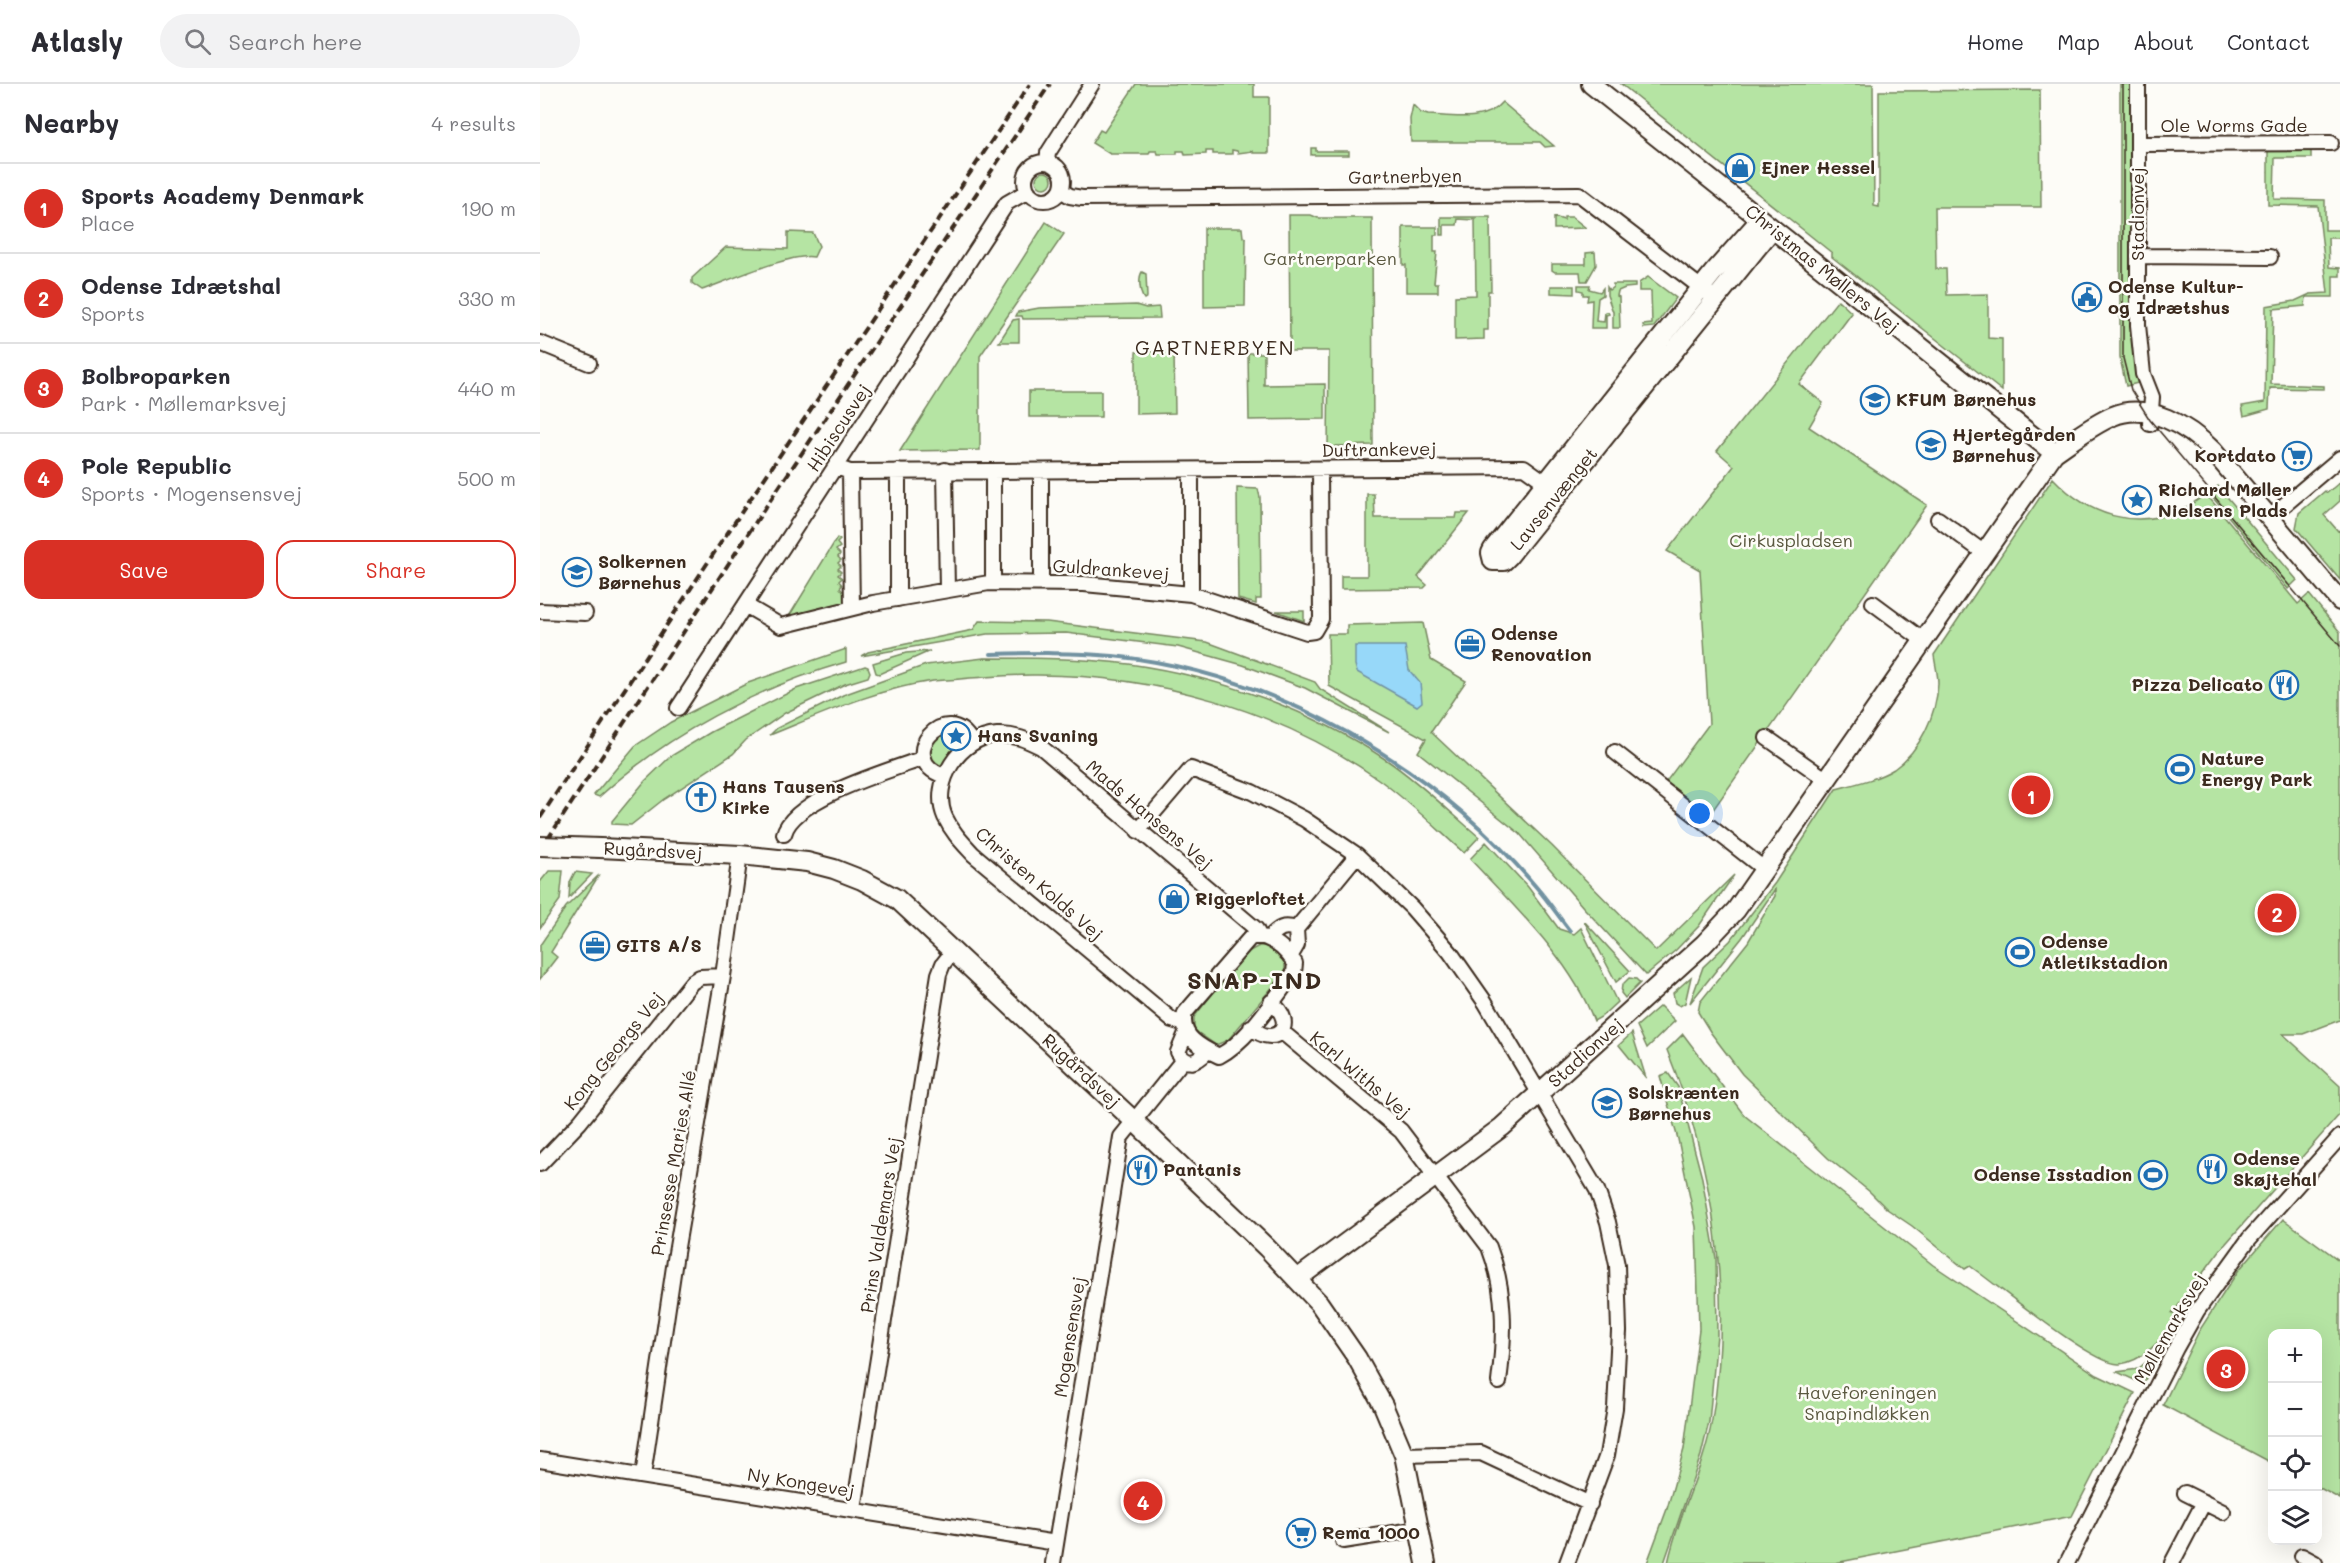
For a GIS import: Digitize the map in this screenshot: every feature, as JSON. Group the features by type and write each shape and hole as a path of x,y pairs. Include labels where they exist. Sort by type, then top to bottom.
{"street":[{"path":"1047,162 1048,153 1092,84"},
{"name":"Christmas Møllers Vej","path":"1591,84 2054,453"},
{"name":"Stadionvej","path":"2138,84 2139,346 2143,374 2152,397 2151,419"},
{"name":"Ole Worms Gade","path":"2138,144 2331,144"},
{"path":"1040,162 1053,164 1062,173 1064,180 1061,190 1055,197 1035,199 1028,191 1025,182 1028,169 1040,162"},
{"name":"Gartnerbyen","path":"1061,190 1070,196 1082,198 1579,194 1708,293"},
{"name":"Hibiscusvej","path":"678,708 694,696 745,605 1007,203 1028,191"},
{"name":"Lavsenvænget","path":"1553,488 1708,293 1766,224"},
{"path":"2138,256 2270,257"},
{"path":"540,343 589,363"},
{"name":"Stadionvej","path":"1297,1279 1502,1127 1704,945 1736,910 2054,453 2083,432 2121,414 2183,428 2205,442 2340,602"},
{"path":"2269,518 2340,458"},
{"name":"Duftrankevej","path":"836,467 850,472 1524,467 1553,488"},
{"name":"Guldrankevej","path":"745,605 781,626 852,608 993,583 1084,584 1191,594 1307,632 1314,631 1321,620 1320,469"},
{"path":"945,470 947,590"},
{"path":"1191,470 1191,594"},
{"path":"898,471 898,599"},
{"path":"993,471 993,583"},
{"path":"1041,471 1041,584"},
{"path":"850,472 852,608"},
{"path":"1938,519 1983,552"},
{"path":"1873,603 1923,640"},
{"path":"540,611 585,613"},
{"path":"950,726 959,729 967,735 972,744 954,760 944,776 935,773 924,759 923,749 926,740 940,727 950,726"},
{"name":"Mads Hansens Vej","path":"972,744 995,735 1017,736 1041,747 1290,957"},
{"path":"1767,738 1827,780"},
{"path":"1615,752 1764,869"},
{"path":"784,834 786,825 802,810 847,785 924,759"},
{"path":"1138,831 1191,769 1252,792 1293,814 1357,855 1412,908 1450,952 1485,1002 1597,1190 1608,1222 1617,1265 1619,1331 1615,1408 1607,1455 1567,1563"},
{"name":"Christen Kolds Vej","path":"944,776 942,796 944,815 956,837 973,854 1184,1028 1208,1051"},
{"name":"Rugårdsvej","path":"540,846 740,855 807,862 862,880 897,899 1133,1120 1319,1303 1357,1358 1383,1405 1404,1455 1426,1563"},
{"name":"Prinsesse Maries Allé","path":"643,1476 676,1253 723,976 740,855"},
{"path":"1296,929 1285,926 1264,937 1250,938 1215,977 1185,1013 1178,1052 1182,1060 1190,1063 1198,1061 1208,1051 1219,1056 1230,1050 1251,1027 1294,973 1295,963 1290,957 1298,945 1296,929 1357,855"},
{"name":"Prins Valdemars Vej","path":"854,1509 939,974 943,964 954,950"},
{"name":"Kong Georgs Vej","path":"540,1164 580,1122 692,982 700,977 723,976"},
{"path":"1251,1027 1267,1037 1275,1036 1281,1031 1285,1023 1284,1015 1271,1002"},
{"name":"Karl Withs Vej","path":"1281,1031 1401,1131 1489,1248 1498,1270 1502,1302 1503,1351 1499,1382"},
{"name":"Mogensensvej","path":"1053,1563 1121,1137 1182,1060"},
{"name":"Møllemarksvej","path":"2067,1563 2197,1311 2249,1239 2340,1137"},
{"path":"1404,1455 1481,1453 1590,1504"},
{"name":"Ny Kongevej","path":"540,1460 1056,1543"},
{"path":"2185,1493 2223,1512"},
{"path":"2172,1563 2204,1502"},
{"path":"1343,1541 1419,1529"},
{"path":"2302,1556 2315,1563"}],"green space":[{"path":"1136,84 1254,84 1254,97 1269,97 1269,153 1253,153 1253,151 1238,153 1232,150 1232,154 1213,154 1213,151 1206,151 1206,154 1185,155 1184,151 1177,151 1177,154 1158,154 1157,151 1150,151 1149,154 1110,154 1092,143 1100,130 1104,132"},
{"path":"1621,84 1873,84 1874,206 1879,207 1879,91 2040,90 2041,207 1935,207 1936,269 1946,269 1947,295 1988,294 1988,338 2002,339 2002,391 1832,257 1832,253"},
{"path":"2120,84 2132,84 2132,339 2138,383 2126,386 2120,358"},
{"path":"1502,102 1554,146 1545,147 1540,142 1411,142 1410,119 1413,105 1421,113 1428,115 1468,117 1487,113"},
{"path":"1311,148 1316,148 1316,151 1349,151 1349,155 1311,155"},
{"path":"2268,150 2311,150 2311,158 2275,158 2274,199 2325,200 2325,230 2340,230 2340,238 2328,238 2329,267 2340,268 2340,276 2333,276 2333,297 2306,297 2305,306 2273,309 2271,384 2324,386 2324,389 2270,388 2269,409 2244,416 2242,406 2265,402 2266,306 2295,301 2310,294 2328,293 2318,206 2268,205"},
{"path":"1041,172 1047,172 1052,180 1050,186 1041,188 1036,183 1036,177"},
{"name":"Gartnerparken","path":"1289,215 1311,215 1318,218 1372,218 1373,445 1328,448 1329,351 1290,351"},
{"path":"1441,217 1490,217 1491,291 1488,291 1488,330 1484,330 1484,339 1455,340 1455,296 1476,295 1475,220 1458,219 1457,225 1444,225 1444,235 1441,235"},
{"path":"1554,217 1564,220 1564,217 1572,217 1586,228 1554,229"},
{"path":"1046,222 1064,234 980,356 980,450 900,451"},
{"path":"1403,227 1437,227 1437,235 1434,235 1434,252 1437,252 1434,283 1438,283 1438,292 1406,292"},
{"path":"1204,228 1242,228 1243,237 1246,238 1245,306 1204,307"},
{"path":"788,232 813,233 819,246 814,257 775,263 702,290 692,283 692,278 726,247 788,249"},
{"path":"1595,252 1596,265 1587,281 1581,281 1580,272 1552,270 1552,264 1586,264 1586,253"},
{"path":"1142,272 1146,274 1147,297 1144,299 1140,286"},
{"path":"1648,277 1676,298 1654,327 1644,328 1643,325 1652,324 1651,291 1639,291 1639,283"},
{"path":"1613,284 1635,284 1635,287 1618,291 1620,328 1613,328 1613,312 1607,295 1607,287 1609,290"},
{"path":"1578,285 1590,285 1589,289 1600,292 1603,288 1603,295 1598,298 1596,321 1604,322 1605,312 1608,312 1606,328 1591,328 1592,300 1587,301 1588,295 1583,295 1583,291 1578,290"},
{"path":"1551,286 1574,286 1574,294 1551,293"},
{"name":"Cirkuspladsen","path":"1838,300 1852,313 1799,384 1823,403 1809,427 1927,505 1708,817 1665,783 1709,724 1700,570 1667,551 1734,466 1717,451"},
{"path":"1136,305 1146,308 1159,307 1160,318 1023,319 1022,316 1016,316 1018,312 1039,308"},
{"path":"1019,319 1019,342 999,342 1013,320"},
{"path":"1136,352 1174,352 1175,413 1136,414"},
{"path":"1248,353 1264,353 1264,385 1325,384 1325,419 1249,420"},
{"path":"1029,391 1101,391 1101,417 1029,417"},
{"path":"2053,478 2081,502 2113,516 2130,519 2165,516 2183,509 2206,494 2298,604 2309,594 2340,632 2340,1020 2303,1034 2283,1034 2340,1086 2340,1114 2221,1249 2172,1314 2179,1315 2161,1339 2138,1358 2120,1364 2107,1361 2068,1339 1970,1266 1965,1269 1887,1209 1828,1158 1742,1074 1711,1033 1698,1012 1700,1002 1748,942 1775,896 1775,889 1742,938 1690,1003 1703,967 1730,941 1775,883 1836,789 1888,773 1912,752 1919,742 1930,719 1937,695 1938,680 1934,655"},
{"path":"2340,482 2340,501 2324,515 2338,531 2340,530 2340,580 2296,528 2299,513 2325,491 2327,493"},
{"path":"2218,486 2297,580 2288,589 2209,493"},
{"path":"1237,488 1258,489 1260,497 1261,599 1256,599 1256,604 1238,599"},
{"path":"1367,494 1374,494 1375,518 1456,518 1457,513 1469,513 1418,577 1427,585 1424,588 1341,589 1341,576 1367,576"},
{"path":"837,538 840,540 837,543 840,547 836,550 841,560 838,563 841,566 838,569 841,572 838,575 842,578 839,581 842,585 840,588 848,597 848,603 842,607 836,604 788,618"},
{"path":"1276,611 1304,611 1304,621"},
{"path":"979,621 1047,622 1207,642 1315,682 1320,689 1389,732 1305,688 1243,665 1178,647 1066,633 987,634 861,656 868,652 973,630"},
{"path":"1423,623 1431,660 1466,681 1431,732 1552,846 1656,951 1734,875 1699,926 1676,950 1646,975 1520,834 1418,752 1426,739 1329,686 1328,634 1347,634 1347,625"},
{"path":"846,649 846,662 779,685 715,716 654,753 599,797 594,795 635,746 671,722 748,683"},
{"path":"930,651 879,674 876,673 873,663 906,653"},
{"path":"984,658 1075,659 1129,664 1197,677 1264,698 1328,726 1388,761 1479,837 1464,853 1411,805 1378,779 1339,754 1299,733 1213,700 1123,681 1078,676 1032,675 933,681 870,696 770,735 777,728 843,695 926,665"},
{"path":"865,666 870,672 868,677 845,684 785,713 746,740 733,754 664,799 631,825 612,824 612,821 645,781 671,756 711,732 796,689"},
{"path":"943,733 958,735 965,743 950,755 941,768 932,761 930,752 936,739"},
{"path":"1486,842 1528,887 1559,929 1574,934 1581,928 1617,1002 1601,1017 1594,1021 1571,977 1540,935 1470,859"},
{"path":"549,871 563,871 560,900 540,928 540,882"},
{"path":"575,872 592,874 569,898 570,882"},
{"path":"599,875 551,952 557,957 540,979 540,945 566,907"},
{"path":"1584,921 1630,971 1616,982"},
{"path":"1259,946 1266,946 1285,961 1285,972 1228,1040 1216,1045 1194,1030 1194,1017 1244,954"},
{"path":"1691,977 1685,1003 1680,1006 1675,1003 1673,993"},
{"path":"1629,978 1636,979 1640,983 1625,998 1621,993 1622,985"},
{"path":"1660,1006 1675,1021 1647,1048 1637,1026"},
{"path":"1632,1033 1646,1078 1619,1045"},
{"name":"Haveforeningen Snapindløkken","path":"1683,1034 1744,1115 1798,1158 1933,1265 2097,1375 2135,1393 2072,1516 1835,1563 1668,1563 1703,1456 1712,1420 1718,1373 1720,1326 1715,1232 1707,1186 1697,1140 1667,1050"},
{"path":"1668,1073 1678,1087 1702,1178 1716,1258 1717,1335 1709,1422 1701,1455 1664,1563 1647,1563 1667,1509 1684,1449 1699,1329 1696,1227 1678,1139 1660,1076"},
{"path":"2283,1219 2340,1261 2340,1499 2322,1489 2322,1329 2268,1329 2268,1461 2163,1405 2199,1331 2238,1271"},
{"path":"2161,1349 2143,1384 2117,1372 2138,1369"}],"water":[{"path":"1355,646 1405,646 1409,670 1420,683 1422,702 1417,706 1357,672"}],"waterway":[{"path":"991,654 1052,653 1113,656 1173,666 1232,682 1291,704 1347,732 1400,765 1450,803 1496,844 1537,888 1570,931"}],"tram line":[{"path":"2123,84 2123,358 2131,390 2150,420 2340,646"}],"railway":[{"path":"540,818 716,550 1030,84"},
{"path":"540,851 763,511 1050,84"}],"place":[{"name":"Ejner Hessel","path":"1740,168"},
{"name":"Odense Kultur- og Idrætshus","path":"2087,297"},
{"name":"KFUM Børnehus","path":"1875,400"},
{"name":"Hjertegården Børnehus","path":"1931,445"},
{"name":"Kortdato","path":"2297,456"},
{"name":"Richard Møller Nielsens Plads","path":"2137,500"},
{"name":"Solkernen Børnehus","path":"577,572"},
{"name":"Odense Renovation","path":"1470,644"},
{"name":"Pizza Delicato","path":"2284,685"},
{"name":"Hans Svaning","path":"956,736"},
{"name":"Nature Energy Park","path":"2180,769"},
{"name":"Sports Academy Denmark","path":"2031,795"},
{"name":"Hans Tausens Kirke","path":"701,797"},
{"name":"Riggerloftet","path":"1174,899"},
{"name":"Odense Idrætshal","path":"2277,913"},
{"name":"GITS A/S","path":"595,946"},
{"name":"Odense Atletikstadion","path":"2020,952"},
{"name":"Solskrænten Børnehus","path":"1607,1103"},
{"name":"Odense Skøjtehal","path":"2212,1169"},
{"name":"Pantanis","path":"1142,1170"},
{"name":"Odense Isstadion","path":"2153,1175"},
{"name":"Bolbroparken","path":"2226,1369"},
{"name":"Pole Republic","path":"1143,1501"},
{"name":"Rema 1000","path":"1301,1533"}],"district":[{"name":"GARTNERBYEN","path":"1215,348"},
{"name":"SNAP-IND","path":"1255,981"}]}
